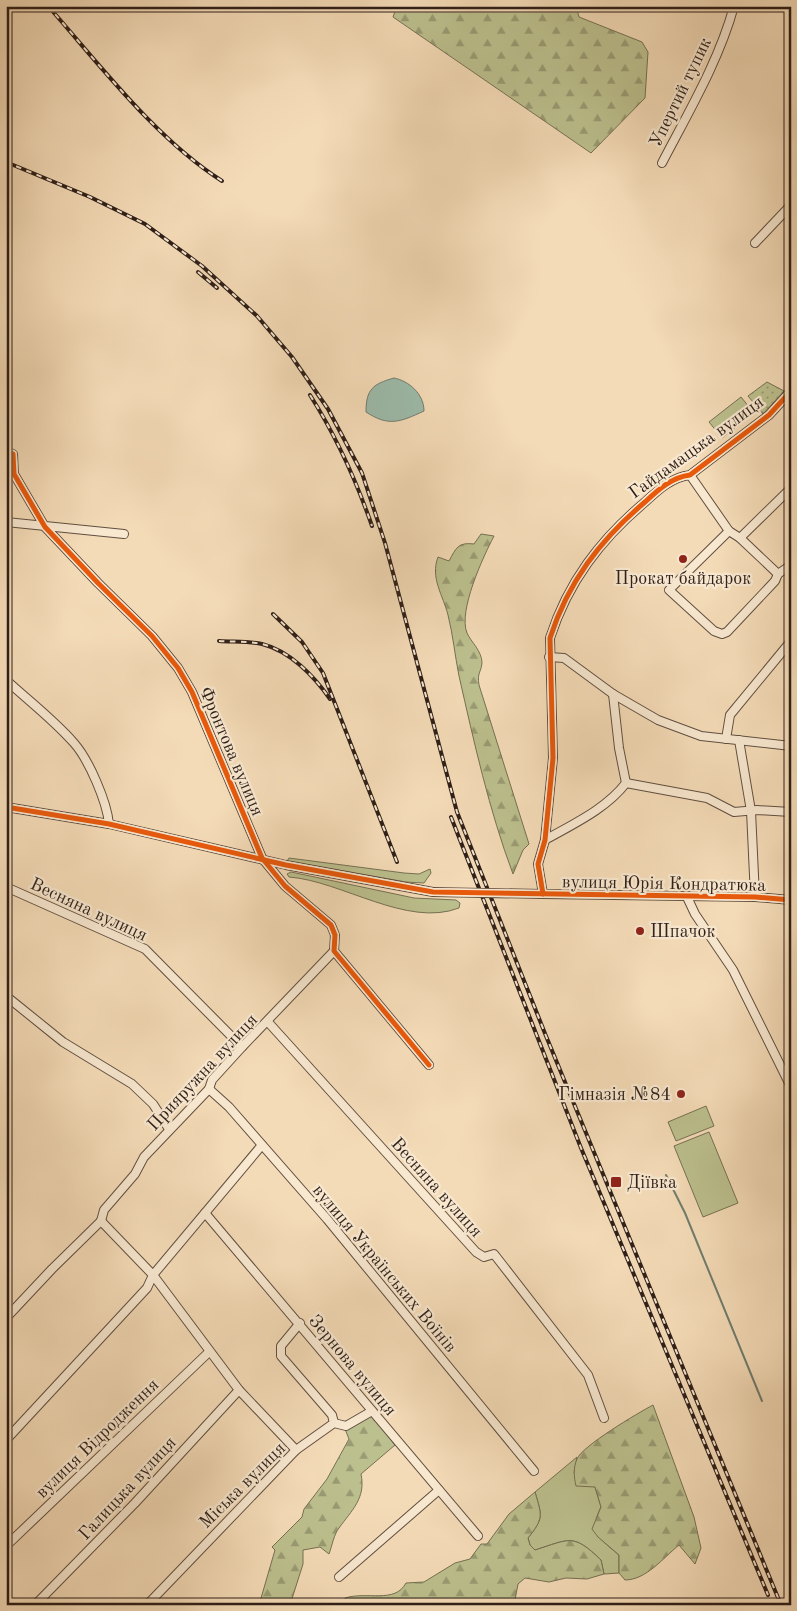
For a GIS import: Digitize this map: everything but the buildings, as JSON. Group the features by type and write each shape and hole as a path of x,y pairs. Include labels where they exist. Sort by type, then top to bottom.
{"street":[{"name":"Упертий тупик","path":"662,163 700,89 730,23 734,6"},
{"path":"755,243 791,205"},
{"name":"Гайдамацька вулиця","path":"543,894 538,864 545,840 553,758 549,657 550,638 555,622 584,564 599,545 662,486 680,476 690,474 769,415 791,391"},
{"name":"Фронтова вулиця","path":"6,451 13,454 14,474 45,527 152,636 178,668 192,692 262,858 285,886 331,925 335,935 334,951"},
{"path":"690,474 729,531 740,538 778,574"},
{"path":"740,538 791,488"},
{"path":"6,522 124,534"},
{"path":"729,531 669,590 714,632 722,634 728,632 775,581 778,574 791,565"},
{"path":"726,739 730,715 791,641"},
{"path":"549,657 564,658 613,694 658,720 701,736 791,746"},
{"path":"6,680 75,744 100,788 108,811 109,824"},
{"path":"545,840 585,817 619,792 626,783 619,748 613,694"},
{"path":"739,740 751,811 755,897"},
{"path":"626,783 707,798 734,812 791,812"},
{"name":"вулиця Юрія Кондратюка","path":"6,807 109,824 355,880 433,892 755,897 791,900"},
{"name":"Весняна вулиця","path":"6,887 145,950 242,1047"},
{"path":"687,897 695,914 733,970 791,1087"},
{"path":"334,951 429,1064"},
{"name":"Прияружна вулиця","path":"6,1318 101,1221 104,1210 169,1129 209,1089 212,1080 242,1047 334,951"},
{"path":"6,996 63,1042 132,1084 153,1104 169,1129"},
{"name":"Весняна вулиця","path":"268,1022 476,1252 484,1258 494,1254 588,1375 604,1418"},
{"name":"вулиця Українських Воїнів","path":"209,1089 229,1107 327,1219 534,1471"},
{"path":"6,1440 147,1288 153,1275 262,1145"},
{"name":"Зернова вулиця","path":"204,1213 300,1323 478,1536"},
{"path":"101,1221 153,1275 239,1390 296,1450"},
{"path":"300,1323 281,1346 281,1356 332,1414 334,1423"},
{"name":"вулиця Відродження","path":"6,1546 209,1352"},
{"name":"Галицька вулиця","path":"35,1605 135,1503 239,1390"},
{"name":"Міська вулиця","path":"147,1605 296,1450 334,1423 346,1426 372,1411"},
{"path":"339,1577 438,1490"}],"green space":[{"path":"397,6 576,6 579,17 642,42 648,52 645,98 591,153 393,17"},
{"path":"767,382 784,391 763,414 748,396"},
{"path":"741,397 754,413 722,438 709,422"},
{"path":"481,534 494,536 473,584 465,623 467,633 482,659 482,666 478,677 479,685 529,844 523,850 513,874 504,850 470,726 448,615 435,572 438,557 449,561 458,547 464,544 474,544"},
{"path":"289,858 404,873 419,874 430,869 431,873 424,883 406,882 287,861"},
{"path":"291,872 414,898 456,900 460,903 459,908 439,913 396,908 331,886 289,877 287,874"},
{"path":"706,1106 714,1126 676,1141 668,1122"},
{"path":"709,1132 738,1203 703,1217 674,1146"},
{"path":"653,1405 694,1517 701,1548 695,1564 679,1545 647,1572 633,1579 625,1580 619,1573 619,1555 598,1537 592,1529 601,1507 595,1487 576,1486 575,1466 581,1453 589,1446 611,1430"},
{"path":"372,1415 395,1445 361,1474 362,1490 360,1497 337,1531 329,1554 320,1547 303,1550 303,1564 290,1605 259,1605 275,1550 272,1547 302,1517 304,1509 327,1479 349,1439 345,1429"},
{"path":"577,1457 574,1473 595,1487 601,1507 597,1516 596,1529 602,1540 619,1555 619,1573 604,1574 601,1560 592,1551 577,1542 564,1541 535,1550 530,1545 528,1538 537,1526 540,1516 535,1492"},
{"path":"535,1492 540,1516 537,1526 528,1538 530,1545 535,1550 564,1541 577,1542 592,1551 601,1560 604,1574 587,1579 566,1578 549,1582 525,1578 518,1584 514,1605 344,1605 345,1598 395,1593 406,1583 424,1582 455,1563 470,1559 481,1544 487,1544 509,1514"}],"shaded area":[{"path":"394,378 405,382 415,389 421,399 424,411 395,421 381,420 366,412 367,398 372,389 376,385"}],"waterway":[{"path":"666,1175 685,1213 762,1401"}],"railway":[{"path":"48,6 152,123 198,164 222,181"},
{"path":"6,162 90,197 145,224 202,266 257,316 292,357 328,409 362,473 385,543 457,812 546,1036 781,1605"},
{"path":"198,272 217,288"},
{"path":"310,395 345,459 372,526"},
{"path":"273,614 302,642 323,673 397,862"},
{"path":"219,641 257,643 282,652 309,673 330,699"},
{"path":"451,817 581,1148 768,1595"}],"cycle path":[{"path":"543,894 538,864 545,840 553,758 550,638 566,598 587,563 629,516 666,485 677,478 690,475 769,415 791,391"},
{"path":"6,451 13,454 14,474 45,527 152,636 178,668 192,692 262,858 285,886 331,925 335,935 334,951 429,1065"},
{"path":"6,807 109,824 286,865 433,892 755,897 791,900"}],"place":[{"name":"Прокат байдарок","path":"683,559"},
{"name":"Шпачок","path":"640,931"},
{"name":"Гімназія №84","path":"681,1094"},
{"name":"Діївка","path":"616,1182"}]}
